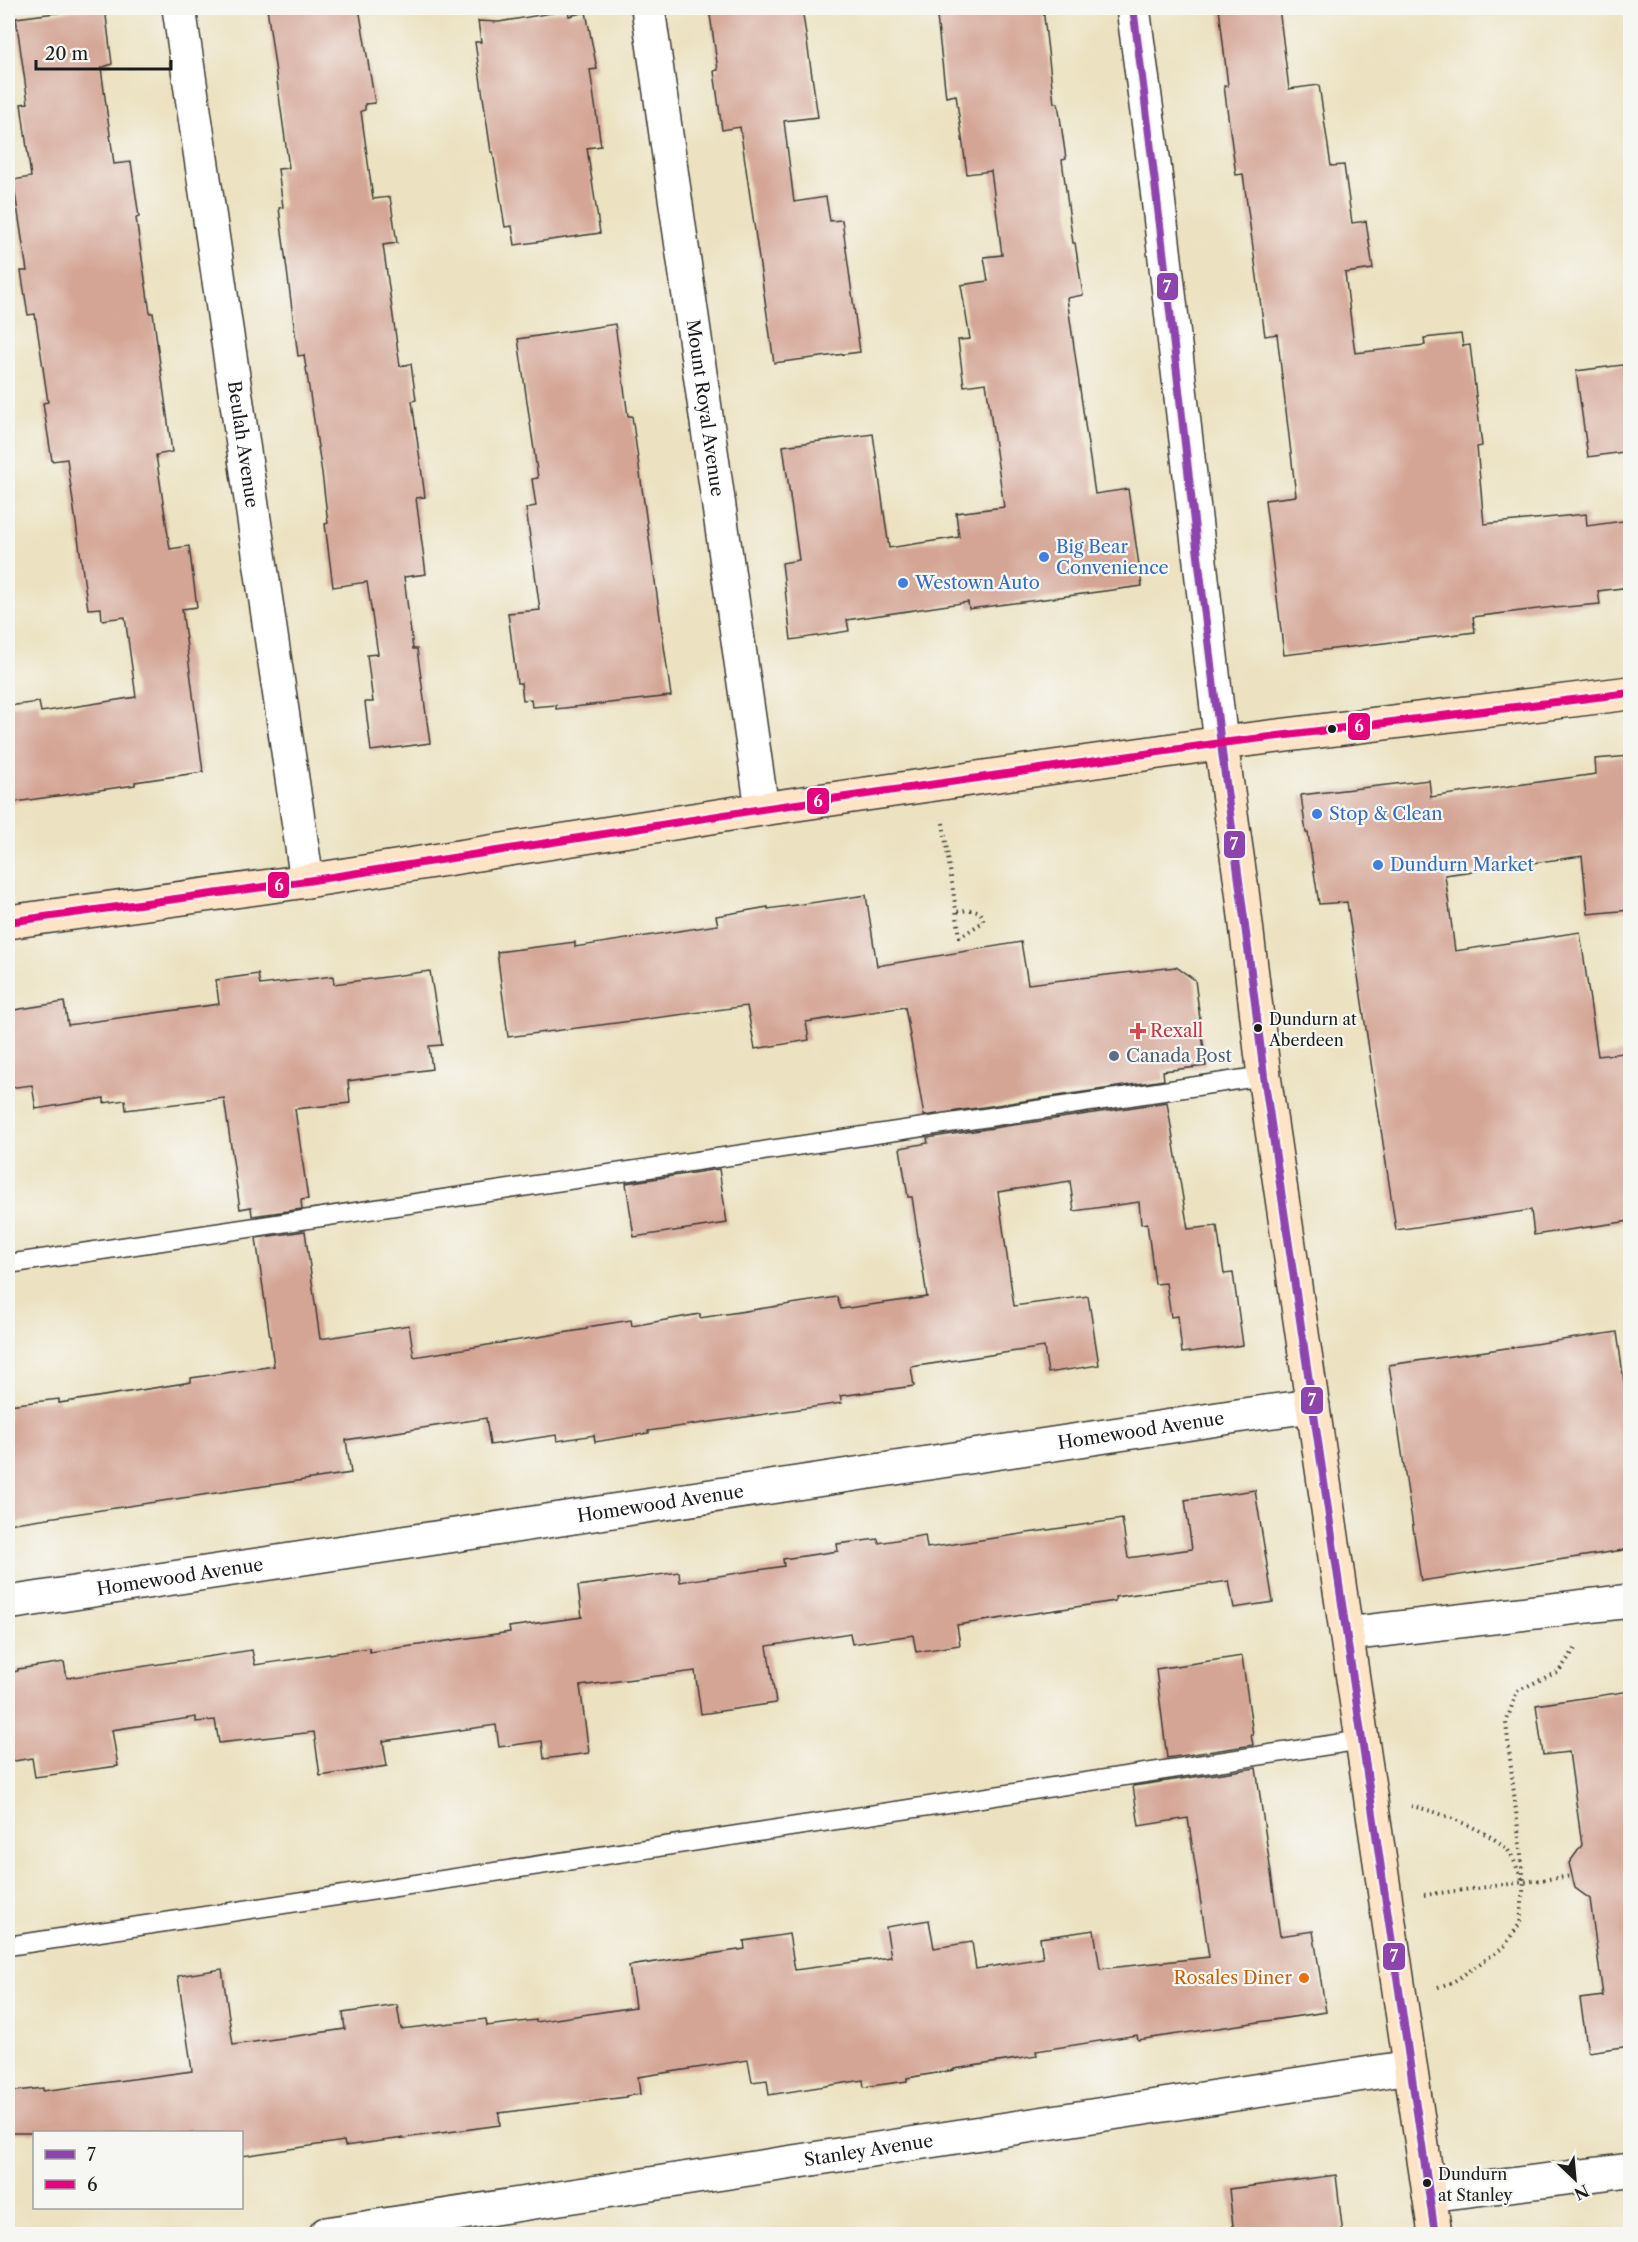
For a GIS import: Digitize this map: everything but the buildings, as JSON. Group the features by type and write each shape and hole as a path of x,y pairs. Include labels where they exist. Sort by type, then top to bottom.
{"main road":[{"path":"8,922 307,881 762,809 1221,743 1630,693"},
{"path":"1221,743 1242,891 1264,1076 1435,2235"}],"street":[{"name":"Beulah Avenue","path":"179,8 307,881"},
{"name":"Mount Royal Avenue","path":"648,8 762,809"},
{"path":"1133,8 1155,172 1221,743"},
{"name":"Homewood Avenue","path":"8,1603 1313,1406"},
{"path":"1347,1634 1630,1601"},
{"name":"Stanley Avenue","path":"326,2235 1410,2067"},
{"path":"1429,2195 1630,2170"}],"lane":[{"path":"8,1264 1264,1076"},
{"path":"8,1946 1362,1740"}],"path":[{"path":"938,784 956,912 960,937 984,922 980,912 974,910 956,912"},
{"path":"1400,2000 1453,1982 1504,1947 1520,1923 1524,1882 1506,1723 1517,1691 1559,1671 1582,1639 1583,1607"},
{"path":"1371,1798 1426,1809 1476,1830 1506,1847 1524,1882"},
{"path":"1386,1899 1572,1876"}],"transit line":[{"name":"7","path":"1133,8 1209,652 1264,1076 1435,2234"},
{"name":"6","path":"8,922 307,881 762,809 1221,743 1630,693"}],"place":[{"name":"Big Bear Convenience","path":"1044,557"},
{"name":"Westown Auto","path":"903,583"},
{"name":"Stop & Clean","path":"1317,814"},
{"name":"Dundurn Market","path":"1378,865"},
{"name":"Dundurn at Aberdeen","path":"1258,1028"},
{"name":"Rexall","path":"1138,1031"},
{"name":"Canada Post","path":"1114,1056"},
{"name":"Rosales Diner","path":"1304,1978"},
{"name":"Dundurn at Stanley","path":"1427,2183"}]}
